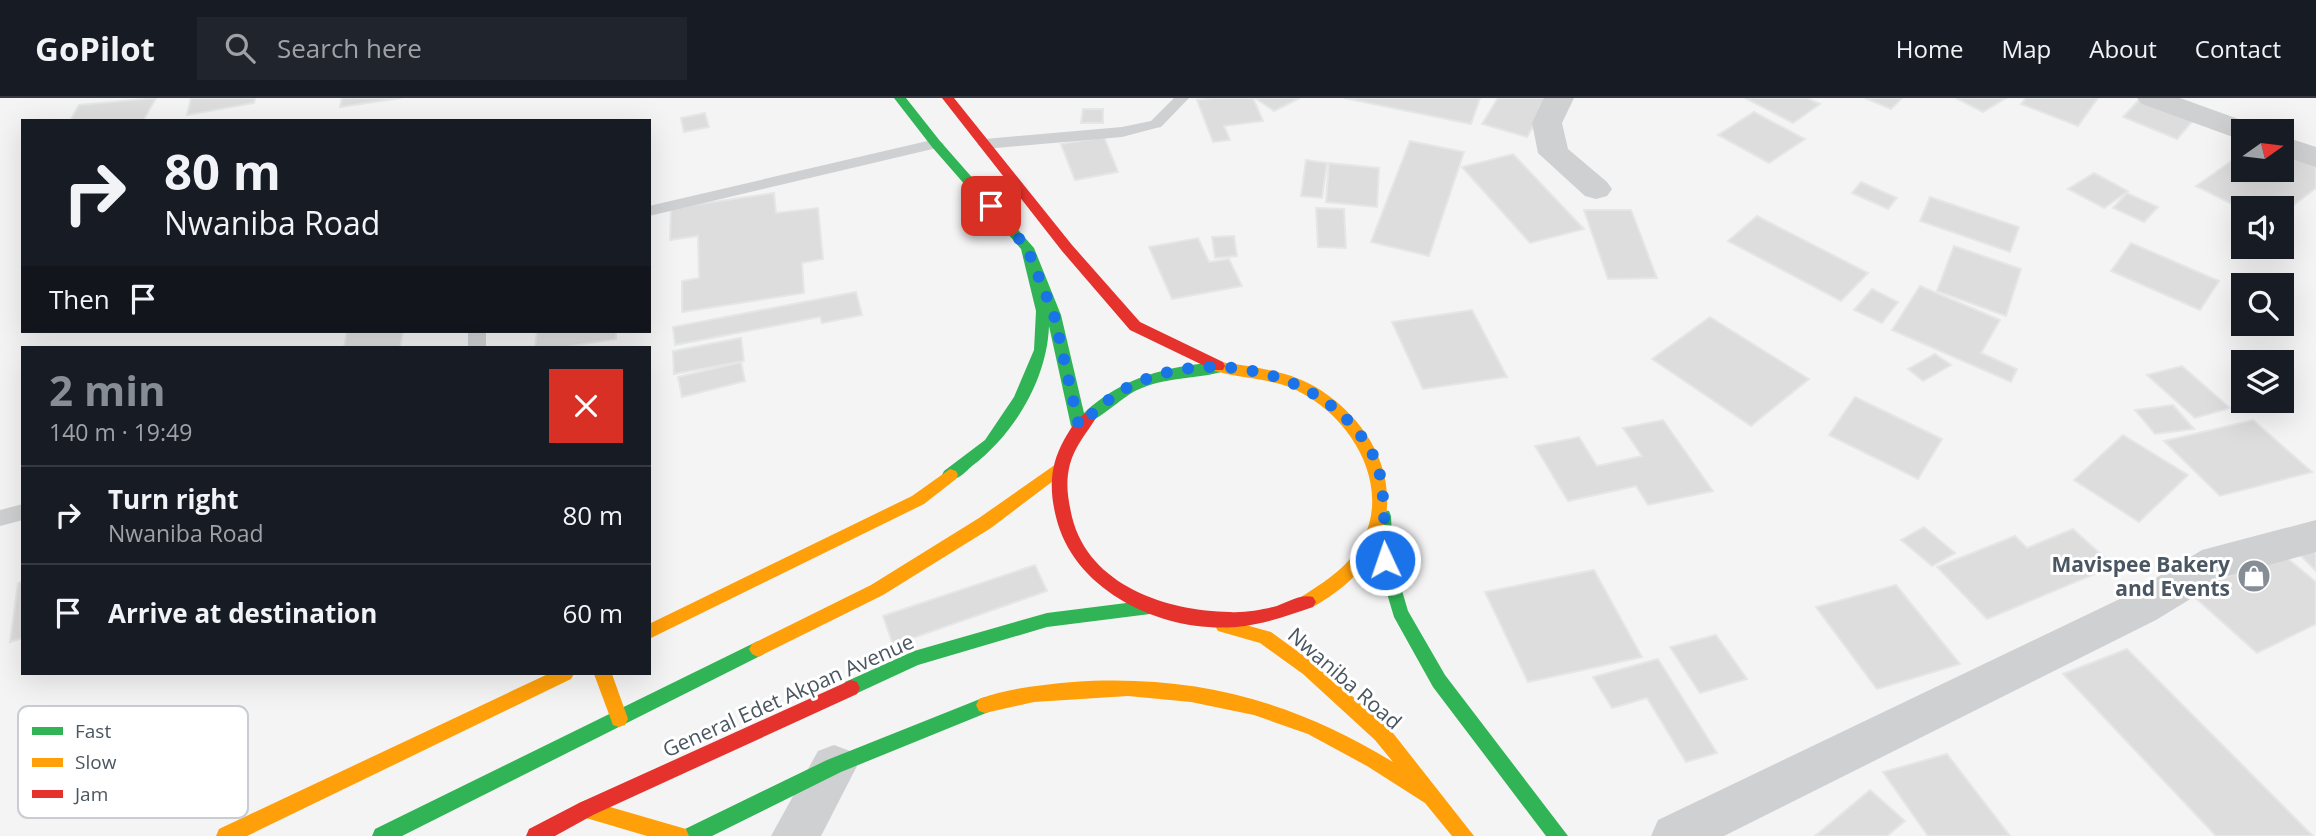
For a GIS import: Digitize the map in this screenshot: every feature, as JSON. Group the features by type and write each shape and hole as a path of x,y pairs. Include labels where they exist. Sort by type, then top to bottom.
{"main road":[{"path":"900,98 936,144 1027,248 1054,315 1079,426"},
{"path":"948,98 1067,248 1135,326 1220,367"},
{"path":"651,631 919,500 990,444 1021,399 1041,350 1043,311 1027,248"},
{"path":"1383,504 1372,543 1346,578 1306,604 1256,619 1202,620 1150,607 1105,582 1074,547 1059,508 1059,468 1067,446 1079,426 1106,400 1140,381 1178,370 1220,367 1270,374 1316,394 1353,424 1376,461 1383,504 1385,560 1400,612 1439,681 1558,836"},
{"path":"382,836 877,590 985,523 1059,468"},
{"name":"General Edet Akpan Avenue","path":"536,836 586,809 914,659 1047,620 1150,607"},
{"name":"Nwaniba Road","path":"1202,620 1265,637 1309,669 1382,734 1464,836"},
{"path":"226,836 563,675"},
{"path":"603,675 619,719"},
{"path":"692,836 834,766 1001,698 1102,687 1159,688 1241,703 1317,729 1431,796"},
{"path":"586,809 679,836"}],"street":[{"path":"1559,98 1548,123 1553,153 1596,189"},
{"path":"2152,98 2231,126"},
{"path":"2294,150 2316,158"},
{"path":"1675,836 2141,608 2216,562 2316,536"},
{"path":"795,836 834,766"}],"lane":[{"path":"985,144 1122,132 1156,124 1182,98"},
{"path":"651,211 936,144"},
{"path":"0,517 21,512"}],"building":[{"path":"156,98 144,119 71,119 79,105"},
{"path":"191,98 255,98 254,103 187,115"},
{"path":"342,98 401,98 340,107"},
{"path":"1253,98 1263,121 1224,126 1230,140 1213,142 1197,100"},
{"path":"1255,98 1300,98 1274,111"},
{"path":"1344,98 1480,98 1471,124"},
{"path":"1498,98 1549,98 1527,137 1482,124"},
{"path":"1745,98 1807,98 1820,104 1793,123"},
{"path":"1865,98 1902,98 1891,109"},
{"path":"1956,98 2006,98 1983,112"},
{"path":"2026,98 2098,98 2078,126 2021,104"},
{"path":"2141,98 2152,98 2197,116 2177,139 2123,117"},
{"path":"1083,109 1103,109 1103,123 1081,123"},
{"path":"1754,112 1805,139 1769,163 1718,135"},
{"path":"705,113 709,127 684,132 681,118"},
{"path":"1104,137 1118,172 1075,180 1061,144"},
{"path":"1410,141 1464,152 1429,256 1371,242"},
{"path":"1513,154 1584,229 1530,243 1462,167"},
{"path":"2294,154 2316,164 2316,188 2294,205 2294,196 2231,196 2231,204 2196,186 2231,161 2231,182 2294,182"},
{"path":"1306,160 1327,163 1322,198 1301,196"},
{"path":"1329,163 1379,168 1377,207 1326,202"},
{"path":"2094,173 2128,191 2104,208 2068,189"},
{"path":"1861,182 1897,198 1888,209 1852,193"},
{"path":"774,193 776,213 818,208 823,259 802,263 804,293 682,312 682,281 699,278 698,236 670,240 671,208"},
{"path":"2127,193 2158,207 2144,222 2113,208"},
{"path":"1930,197 2019,227 2010,252 1920,221"},
{"path":"1316,208 1344,209 1346,248 1318,247"},
{"path":"1584,210 1631,210 1657,278 1608,279"},
{"path":"1757,216 1868,273 1841,301 1728,241"},
{"path":"1234,236 1237,256 1215,258 1212,237"},
{"path":"1198,238 1209,262 1229,259 1242,286 1172,299 1149,247"},
{"path":"2131,243 2219,281 2200,310 2111,271"},
{"path":"1954,246 2021,269 2006,316 1937,291"},
{"path":"1920,286 2000,320 1981,353 2017,369 2011,382 1892,330"},
{"path":"1872,289 1898,302 1882,323 1854,310"},
{"path":"856,292 862,315 822,323 820,317 675,345 673,327"},
{"path":"1472,310 1507,377 1423,389 1392,322"},
{"path":"1710,317 1809,379 1751,426 1652,359"},
{"path":"347,333 403,333 400,346 344,346"},
{"path":"537,333 616,333 616,339 572,346 535,346"},
{"path":"741,338 744,361 674,374 673,351"},
{"path":"1935,354 1951,365 1923,381 1908,369"},
{"path":"741,362 745,381 682,397 678,377"},
{"path":"2182,366 2230,408 2195,418 2147,375"},
{"path":"1855,397 1942,439 1918,479 1829,435"},
{"path":"2173,405 2194,429 2155,434 2135,410"},
{"path":"1663,420 1713,491 1648,505 1636,486 1568,501 1535,446 1579,437 1597,466 1642,456 1623,428"},
{"path":"2253,420 2312,472 2220,496 2164,441"},
{"path":"2123,435 2188,475 2139,522 2074,480"},
{"path":"1924,527 1955,553 1932,566 1901,540"},
{"path":"2073,529 2114,566 1987,619 1937,567 2015,536 2027,548"},
{"path":"2316,541 2316,571 2293,548"},
{"path":"2280,552 2316,582 2316,624 2257,653 2191,594"},
{"path":"1035,565 1047,591 893,645 883,616"},
{"path":"1594,570 1642,657 1528,682 1485,592"},
{"path":"21,582 21,639 10,642 18,583"},
{"path":"1896,585 1960,664 1877,689 1816,607"},
{"path":"1716,635 1747,679 1700,693 1670,647"},
{"path":"2127,649 2313,836 2216,836 2063,674"},
{"path":"1658,659 1717,753 1686,762 1647,698 1612,708 1593,677"},
{"path":"1947,754 2010,836 1928,836 1883,772"},
{"path":"1870,790 1905,821 1887,836 1815,836"}],"traffic: fast":[{"path":"900,98 936,144 1027,248 1054,315 1079,426"},
{"path":"950,475 990,444 1021,399 1041,350 1043,311 1027,248"},
{"path":"1088,418 1117,394 1149,379 1183,371 1220,367"},
{"path":"1383,516 1385,560 1400,612 1439,681 1558,836"},
{"path":"851,688 914,659 1047,620 1150,607"},
{"path":"382,836 758,649"},
{"path":"692,836 834,766 985,705"}],"traffic: slow":[{"path":"1220,367 1282,379 1317,395 1346,418 1366,445 1378,473 1381,502 1375,530 1361,557 1338,582 1307,602"},
{"path":"758,649 877,590 985,523 1059,468"},
{"path":"651,631 918,500 950,475"},
{"path":"1224,626 1265,637 1309,669 1382,734 1464,836"},
{"path":"226,836 563,675"},
{"path":"603,675 619,719"},
{"path":"985,705 1024,695 1128,688 1223,699 1315,728 1431,796"},
{"path":"586,809 679,836"}],"traffic: jam":[{"path":"948,98 1067,248 1135,326 1218,366"},
{"path":"1088,418 1065,454 1059,496 1068,535 1089,566 1118,590 1154,608 1193,617 1233,620 1272,615 1307,602"},
{"path":"536,836 586,809 851,688"}],"place":[{"name":"Mavispee Bakery and Events","path":"2254,576"}],"route":[{"path":"991,206 1027,248 1054,315 1079,426 1106,400 1140,381 1178,370 1220,367 1270,374 1316,394 1353,424 1376,461 1383,504 1385,560"}]}
